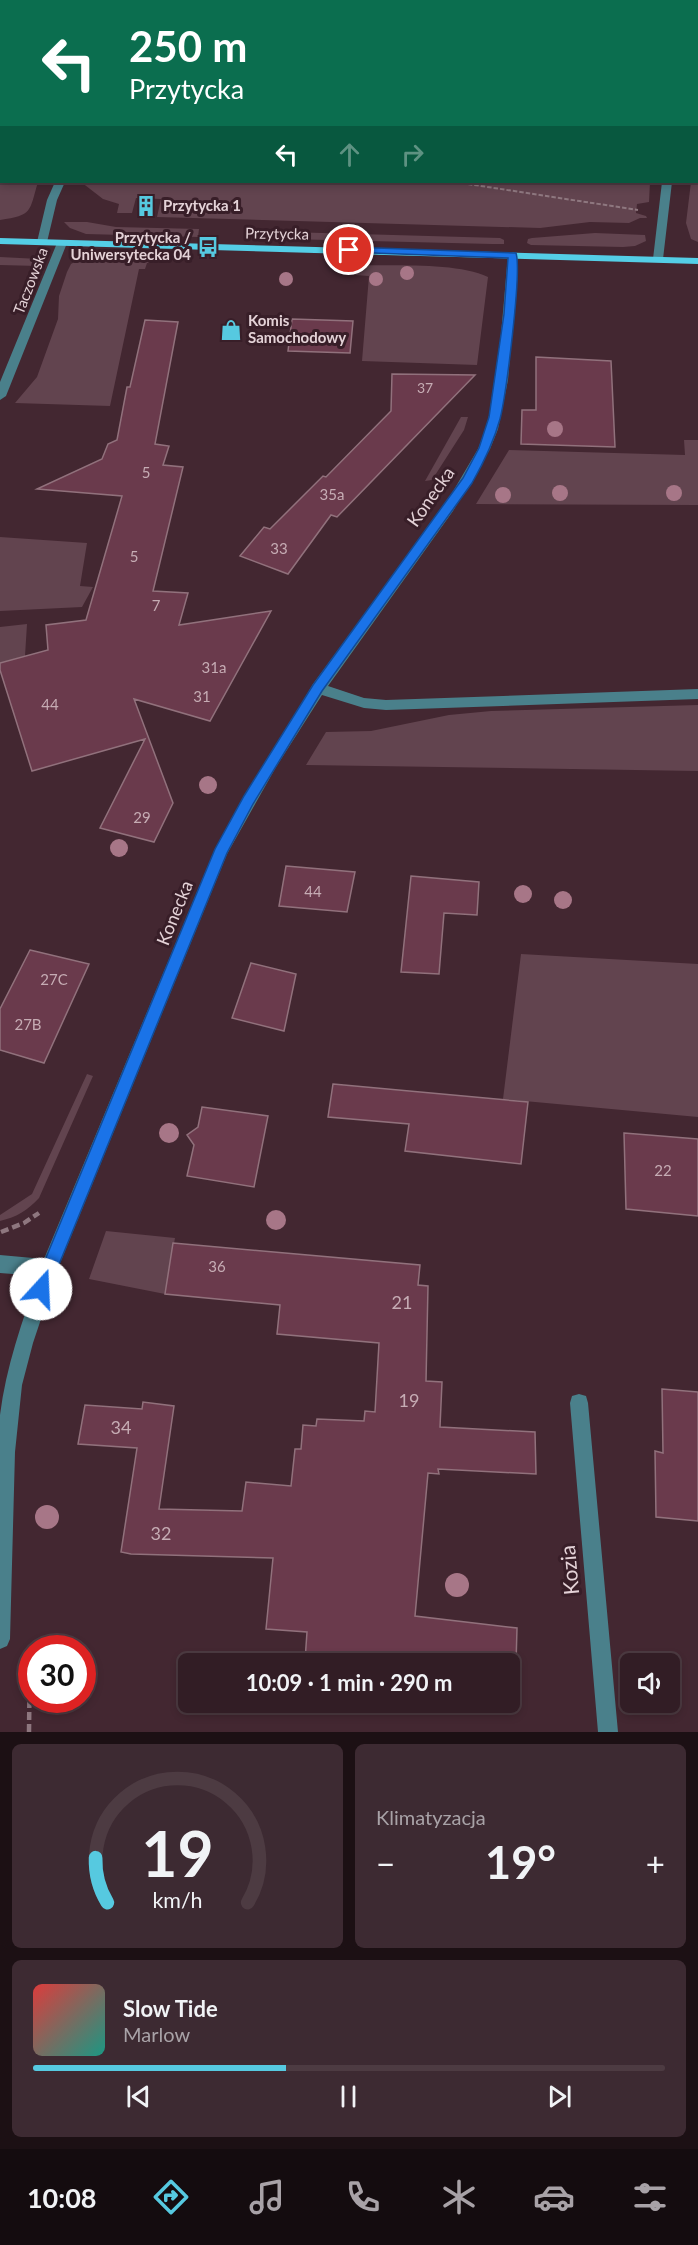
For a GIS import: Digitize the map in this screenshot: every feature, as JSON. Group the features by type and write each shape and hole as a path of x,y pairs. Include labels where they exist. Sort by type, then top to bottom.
{"main road":[{"name":"Przytycka","path":"0,241 698,261"}],"street":[{"path":"42,242 52,200 60,183"},
{"path":"658,259 667,183"},
{"name":"Taczowska","path":"0,396 62,243"},
{"name":"Konecka","path":"0,1639 5,1452 13,1384 49,1268 220,853 248,800 318,688 468,480 484,448 495,417 499,393 513,255"},
{"path":"318,688 364,703 386,705 698,694"},
{"path":"0,1264 49,1268"},
{"name":"Kozia","path":"579,1403 608,1732"}],"path":[{"path":"461,183 608,207 663,212"},
{"path":"29,1713 29,1732"}],"shaded area":[{"path":"0,183 38,183 31,206 24,214 0,220"},
{"path":"82,183 650,183 649,202 637,204 636,213 647,218 640,218 629,223 590,222 540,228 157,217 161,199 136,198 132,213 117,213 119,204 103,199"},
{"path":"691,183 698,183 698,242 691,239 686,223"},
{"path":"64,222 87,222 116,227 199,229 198,237 86,234 70,228"},
{"path":"287,232 500,238 504,240 504,244 287,239"},
{"path":"595,233 645,235 646,241 635,246 623,247 531,245 527,243 528,239 532,238"},
{"path":"104,256 155,259 155,262 147,263 145,269 139,269 110,406 15,403 37,377 58,319 59,296 71,264 78,260"},
{"path":"0,257 39,259 40,261 38,266 0,265"},
{"path":"357,265 443,267 475,272 488,277 477,365 362,361 369,276 355,275"},
{"path":"461,417 468,417 464,430 432,480 425,481"},
{"path":"684,440 698,440 698,505 476,504 509,450 685,455"},
{"path":"0,537 87,543 80,586 93,587 82,607 0,611"},
{"path":"27,624 25,656 0,663 0,627"},
{"path":"698,705 698,771 306,765 326,732 371,731 449,715 491,711"},
{"path":"521,954 698,964 698,1117 503,1099"},
{"path":"87,1074 93,1076 39,1198 22,1212 0,1221 0,1215 32,1194"},
{"path":"106,1231 175,1238 165,1294 89,1279"}],"building":[{"path":"292,319 353,321 350,353 288,351"},
{"path":"145,320 178,322 155,444 169,446 163,465 183,467 153,591 188,593 179,625 271,611 210,721 134,699 173,803 154,842 100,828 145,739 32,771 0,670 0,663 48,650 46,625 86,620 122,496 37,489 102,459 108,444 117,440 127,387 130,387"},
{"path":"536,357 611,361 615,447 521,444 522,410 536,410"},
{"path":"392,374 475,375 337,517 331,515 288,574 240,556 264,527 270,529 323,476 326,477 391,411"},
{"path":"286,866 355,872 347,912 279,906"},
{"path":"411,876 479,882 477,915 444,913 439,974 401,972"},
{"path":"30,950 89,964 44,1063 0,1050 0,1009"},
{"path":"251,963 296,974 284,1031 232,1018"},
{"path":"333,1084 528,1102 521,1164 405,1151 409,1124 328,1117"},
{"path":"202,1107 268,1116 254,1187 187,1176 194,1145 187,1135 198,1127"},
{"path":"624,1133 698,1139 698,1216 626,1209"},
{"path":"173,1243 420,1265 418,1285 428,1286 426,1381 442,1382 440,1427 535,1432 536,1474 438,1469 439,1474 428,1473 415,1616 517,1628 516,1653 306,1653 307,1632 266,1629 273,1558 121,1552 137,1448 78,1444 85,1405 142,1409 143,1402 174,1406 159,1509 242,1511 246,1482 291,1486 295,1449 301,1449 303,1425 316,1426 317,1419 364,1421 365,1411 375,1412 379,1343 277,1334 280,1305 165,1294"},
{"path":"662,1389 698,1392 698,1521 656,1517 655,1451 663,1453"}],"place":[{"name":"Przytycka 1","path":"146,206"},
{"name":"Przytycka / Uniwersytecka 04","path":"208,247"},
{"name":"Komis Samochodowy","path":"231,330"}],"route":[{"path":"41,1289 220,853 248,800 318,688 468,480 484,448 495,417 509,314 513,255 349,250"}]}
